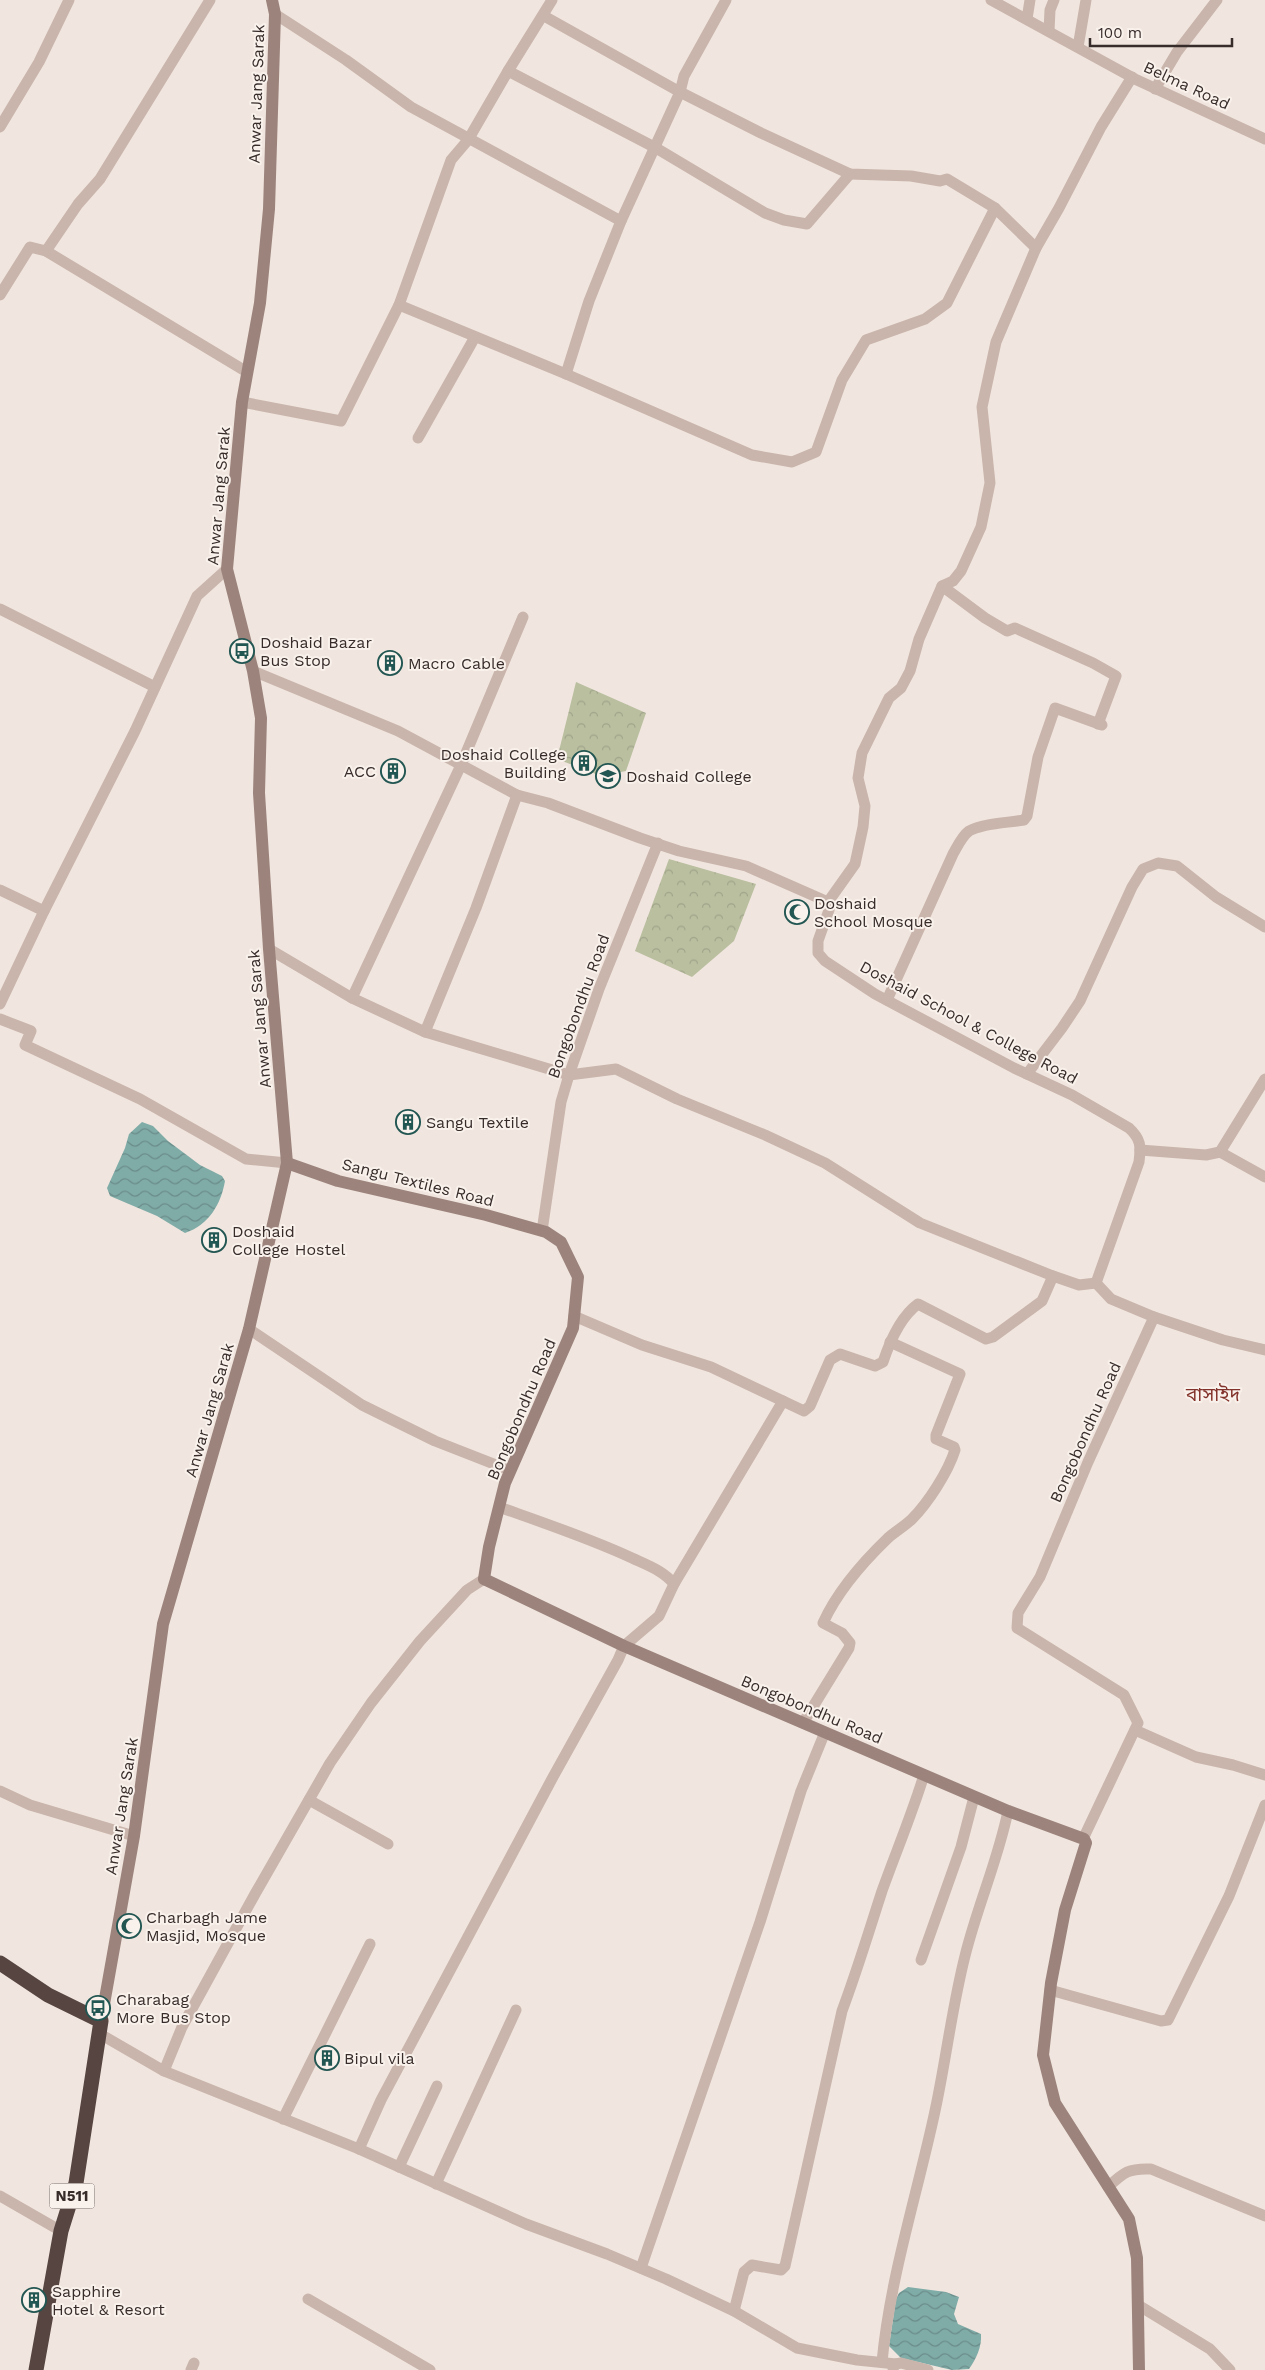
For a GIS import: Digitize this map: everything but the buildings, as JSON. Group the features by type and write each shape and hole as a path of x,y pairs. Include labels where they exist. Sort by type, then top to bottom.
{"highway":[{"path":"0,1963 100,2028"},
{"name":"N511","path":"36,2370 61,2231 76,2183 100,2028"}],"main road":[{"name":"Anwar Jang Sarak","path":"100,2028 134,1836 163,1624 249,1329 287,1163 269,949 259,793 261,718 253,671 227,569 242,402 260,303 269,209 275,14 272,0"},
{"name":"Sangu Textiles Road","path":"287,1163 338,1181 486,1215 542,1231"},
{"name":"Bongobondhu Road","path":"542,1231 561,1242 578,1277 573,1328 505,1483 489,1547 484,1579 624,1646 1008,1811 1083,1839"},
{"path":"1083,1839 1086,1843 1065,1910 1050,1990 1043,2055 1047,2079 1055,2104 1129,2219 1137,2258 1139,2370"}],"street":[{"path":"0,127 40,62 69,0"},
{"path":"46,252 78,204 100,179 210,0"},
{"path":"242,402 341,421 399,305 451,160 468,140 552,0"},
{"path":"566,374 589,301 621,221 656,148 680,92 684,76 726,0"},
{"name":"Belma Road","path":"991,0 1003,3 1027,19 1132,77 1265,139"},
{"path":"1027,19 1030,0"},
{"path":"1048,31 1050,10 1054,0"},
{"path":"1078,47 1086,0"},
{"path":"1156,88 1177,52 1217,0"},
{"path":"275,14 346,60 411,107 468,140 621,221"},
{"path":"544,16 680,92 761,133 850,174 911,176 940,181 947,179 995,208 1036,248"},
{"path":"508,71 656,148 765,213 784,220 807,224 850,174"},
{"path":"253,671 368,718 517,795 548,803 679,851 746,866 828,902 855,864 863,827 865,806 858,778 862,752 889,698 901,688 910,670 919,639 942,586 953,581 970,554 981,527 990,483 982,407 996,342 1036,248 1101,127 1132,77"},
{"path":"399,305 566,374 752,455 792,462 816,452 842,380 866,340 925,319 946,304 995,208"},
{"path":"0,295 30,247 46,252 248,372"},
{"path":"418,438 475,337"},
{"path":"0,1004 44,911 135,731 197,596 227,569"},
{"path":"887,1000 953,854 964,836 969,831 1024,820 1027,816 1038,757 1055,708 1100,725 1116,676 1093,663 1016,628 1007,630 985,618 942,586"},
{"path":"0,609 155,687"},
{"path":"352,998 461,765 523,617"},
{"path":"425,1032 476,908 517,795"},
{"name":"Bongobondhu Road","path":"542,1231 561,1102 569,1075 599,989 658,843"},
{"path":"1027,1074 1080,1001 1132,887 1143,869 1158,863 1176,866 1216,897 1265,927"},
{"path":"0,890 44,911"},
{"name":"Doshaid School & College Road","path":"828,902 830,904 829,910 818,941 818,953 824,961 887,1000 1027,1074 1072,1094 1129,1128 1141,1143 1140,1150"},
{"path":"269,949 352,998 425,1032 569,1075 616,1069 677,1099 765,1135 825,1163 920,1223 1079,1285 1096,1283"},
{"path":"0,1018 31,1032 25,1045 140,1099 246,1159 287,1163"},
{"path":"1220,1152 1265,1079"},
{"path":"1096,1283 1139,1162 1140,1150 1206,1155 1220,1152 1265,1177"},
{"path":"574,1316 642,1345 711,1367 804,1410 810,1406 830,1360 840,1354 875,1366 883,1362 890,1342 910,1310 918,1304 986,1339 993,1337 1042,1301 1053,1276"},
{"path":"1096,1283 1110,1299 1154,1317 1223,1340 1265,1350"},
{"name":"Bongobondhu Road","path":"1135,1730 1138,1723 1124,1695 1017,1628 1018,1613 1040,1577 1088,1462 1154,1317"},
{"path":"249,1329 362,1404 435,1441 504,1468"},
{"path":"803,1723 849,1648 850,1643 842,1633 822,1623 826,1614 849,1579 889,1537 911,1520 924,1505 955,1450 954,1447 936,1439 936,1435 960,1374 890,1342"},
{"path":"359,2149 380,2100 553,1777 614,1668 624,1646 660,1616 674,1584 783,1401"},
{"path":"499,1507 597,1542 654,1568 670,1578 674,1584"},
{"path":"164,2071 186,2019 330,1763 371,1702 414,1649 467,1590 484,1579"},
{"path":"1083,1839 1135,1730 1196,1757 1233,1765 1265,1775"},
{"path":"641,2268 760,1922 801,1791 825,1732"},
{"path":"734,2311 744,2272 752,2265 781,2270 785,2266 842,2011 857,1972 883,1888 912,1813 924,1775"},
{"path":"0,1791 30,1805 134,1836"},
{"path":"921,1960 958,1855 974,1796"},
{"path":"309,1800 388,1844"},
{"path":"1050,1990 1161,2021 1168,2020 1229,1896 1265,1805"},
{"path":"882,2362 893,2284 935,2110 946,2043 965,1955 1008,1811"},
{"path":"283,2119 370,1944"},
{"path":"436,2184 516,2010"},
{"path":"100,2028 164,2071 359,2149 526,2224 641,2268 734,2311 797,2348 857,2360 882,2362 894,2367 901,2363 928,2370"},
{"path":"399,2166 437,2086"},
{"path":"1108,2186 1134,2168 1151,2169 1265,2216"},
{"path":"0,2196 61,2231"},
{"path":"308,2299 430,2370"},
{"path":"1138,2304 1210,2349 1230,2370"}],"green space":[{"path":"576,682 646,713 626,771 601,776 557,759"},
{"path":"669,859 756,884 734,941 692,977 635,951"}],"water":[{"path":"142,1122 153,1126 168,1141 200,1165 222,1176 225,1181 220,1198 212,1213 201,1225 185,1233 157,1216 110,1196 107,1188 125,1148 129,1134"},
{"path":"908,2287 946,2292 959,2297 954,2314 958,2324 981,2334 981,2344 978,2353 969,2369 952,2370 901,2358 889,2346 896,2299 899,2293"}],"place":[{"name":"Doshaid Bazar Bus Stop","path":"242,651"},
{"name":"Macro Cable","path":"390,663"},
{"name":"Doshaid College Building","path":"584,763"},
{"name":"ACC","path":"393,771"},
{"name":"Doshaid College","path":"608,776"},
{"name":"Doshaid School Mosque","path":"797,912"},
{"name":"Sangu Textile","path":"408,1122"},
{"name":"Doshaid College Hostel","path":"214,1240"},
{"name":"Charbagh Jame Masjid, Mosque","path":"129,1926"},
{"name":"Charabag More Bus Stop","path":"98,2008"},
{"name":"Bipul vila","path":"327,2058"},
{"name":"Sapphire Hotel & Resort","path":"34,2300"}],"district":[{"name":"বাসাইদ","path":"1213,1394"}]}
